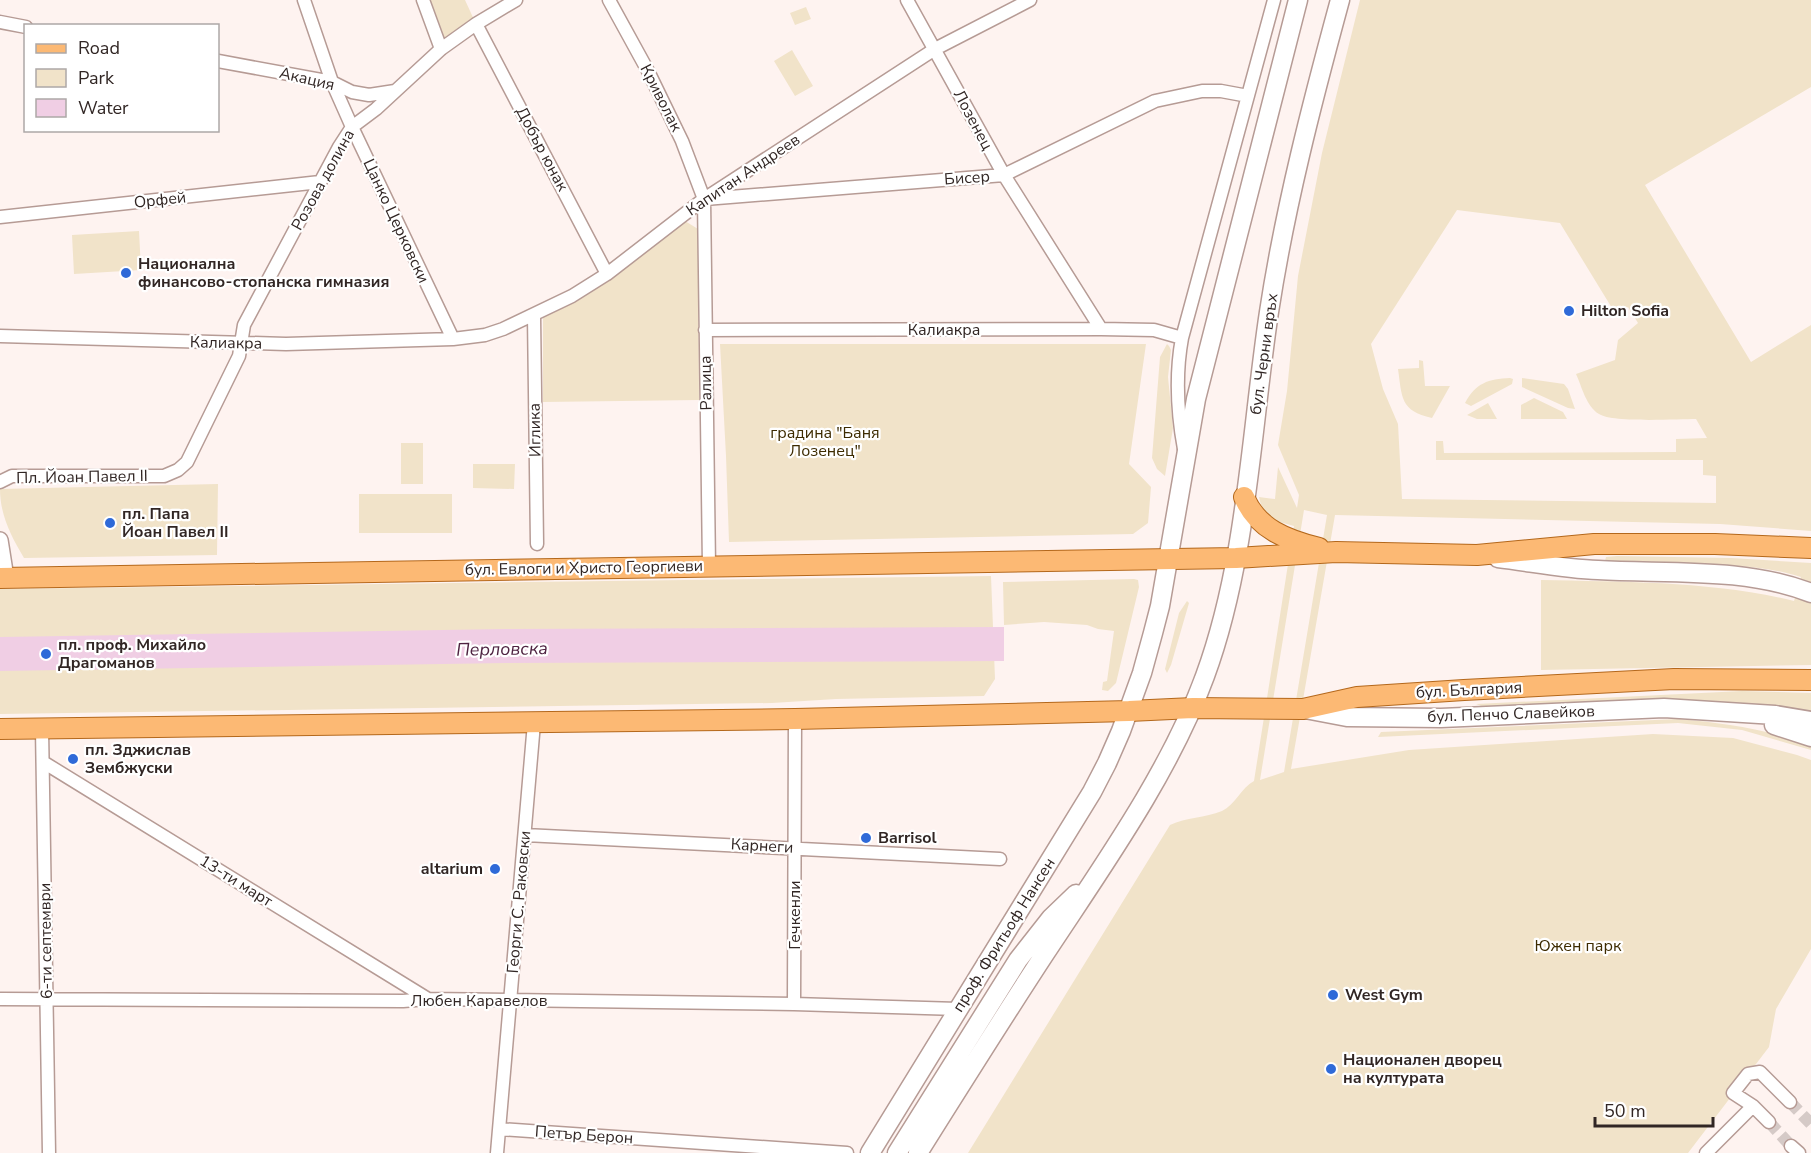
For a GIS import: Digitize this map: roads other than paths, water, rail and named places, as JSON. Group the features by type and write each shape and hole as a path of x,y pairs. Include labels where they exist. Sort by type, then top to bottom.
{"main road":[{"path":"0,729 795,719 1129,711 1153,633 1202,378 1298,0"},
{"name":"бул. Черни връх","path":"1193,708 1220,631 1236,558 1268,322 1281,244 1302,146 1340,0"},
{"path":"1244,497 1249,510 1256,519 1279,534 1296,542 1336,552"},
{"path":"1477,555 1594,544 1715,543 1811,548"},
{"path":"1168,558 1236,558 1336,552 1477,555 1594,570 1722,575 1772,581 1805,590"},
{"name":"бул. Евлоги и Христо Георгиеви","path":"3,578 1168,558"},
{"name":"бул. България","path":"1129,711 1193,708 1303,709 1357,697 1674,679 1811,680"},
{"name":"проф. Фритьоф Нансен","path":"918,1153 1097,875 1167,760 1193,708"},
{"name":"бул. Пенчо Славейков","path":"1303,709 1347,717 1441,718 1664,708 1774,715 1811,722"},
{"name":"бул. Пенчо Славейков","path":"1720,710 1811,736"},
{"name":"проф. Фритьоф Нансен","path":"870,1153 1092,792 1107,764 1129,711"},
{"name":"проф. Фритьоф Нансен","path":"897,1153 1031,942 1051,918 1097,875"}],"street":[{"name":"Цанко Церковски","path":"304,0 332,81 351,127 453,339"},
{"path":"423,0 441,49"},
{"name":"Розова долина","path":"164,476 178,470 187,462 239,356 244,325 351,127 376,110 441,49 516,0"},
{"name":"Криволак","path":"609,0 682,141 704,199"},
{"name":"Лозенец","path":"907,0 1004,175 1101,329"},
{"name":"Капитан Андреев","path":"453,339 485,335 534,316 572,296 607,274 704,199 935,49 1030,0"},
{"path":"1186,459 1178,419 1177,364 1182,338 1274,0"},
{"path":"0,22 24,27"},
{"name":"Добър юнак","path":"476,24 607,274"},
{"name":"Акация","path":"219,61 332,81 352,92 369,95 396,91"},
{"name":"Бисер","path":"704,199 1004,175 1155,101 1202,91 1221,91 1248,96"},
{"name":"Орфей","path":"0,217 320,182"},
{"name":"Ралица","path":"704,199 709,566"},
{"name":"Иглика","path":"534,316 537,544"},
{"name":"Калиакра","path":"705,330 1101,329 1154,330 1182,338"},
{"name":"Калиакра","path":"0,336 241,344 453,339"},
{"name":"Пл. Йоан Павел II","path":"0,482 12,476 164,476"},
{"path":"0,540 3,578"},
{"name":"Гечкенли","path":"794,1004 795,719"},
{"name":"Георги С. Раковски","path":"497,1153 534,723"},
{"name":"6-ти септември","path":"42,729 49,1153"},
{"name":"13-ти март","path":"43,762 428,999"},
{"name":"Карнеги","path":"525,835 1000,859"},
{"name":"Любен Каравелов","path":"0,999 403,1001 428,999 794,1004 958,1010"},
{"path":"1769,1122 1753,1106 1733,1093 1748,1074 1760,1072 1790,1102"},
{"path":"1706,1153 1753,1106"},
{"name":"Петър Берон","path":"500,1129 848,1153"}],"water":[{"name":"Перловска","path":"1004,627 1004,661 506,663 0,671 0,637 505,629"}],"tunnel":[{"path":"1790,1102 1811,1124"},
{"path":"1769,1122 1791,1146"}],"place":[{"name":"Национална финансово-стопанска гимназия","path":"126,273"},
{"name":"Hilton Sofia","path":"1569,311"},
{"name":"пл. Папа Йоан Павел II","path":"110,523"},
{"name":"пл. проф. Михайло Драгоманов","path":"46,654"},
{"name":"пл. Зджислав Зембжуски","path":"73,759"},
{"name":"Barrisol","path":"866,838"},
{"name":"altarium","path":"495,869"},
{"name":"West Gym","path":"1333,995"},
{"name":"Национален дворец на културата","path":"1331,1069"}],"park label":[{"name":"градина \"Баня Лозенец\"","path":"825,442"},
{"name":"Южен парк","path":"1578,946"}]}
